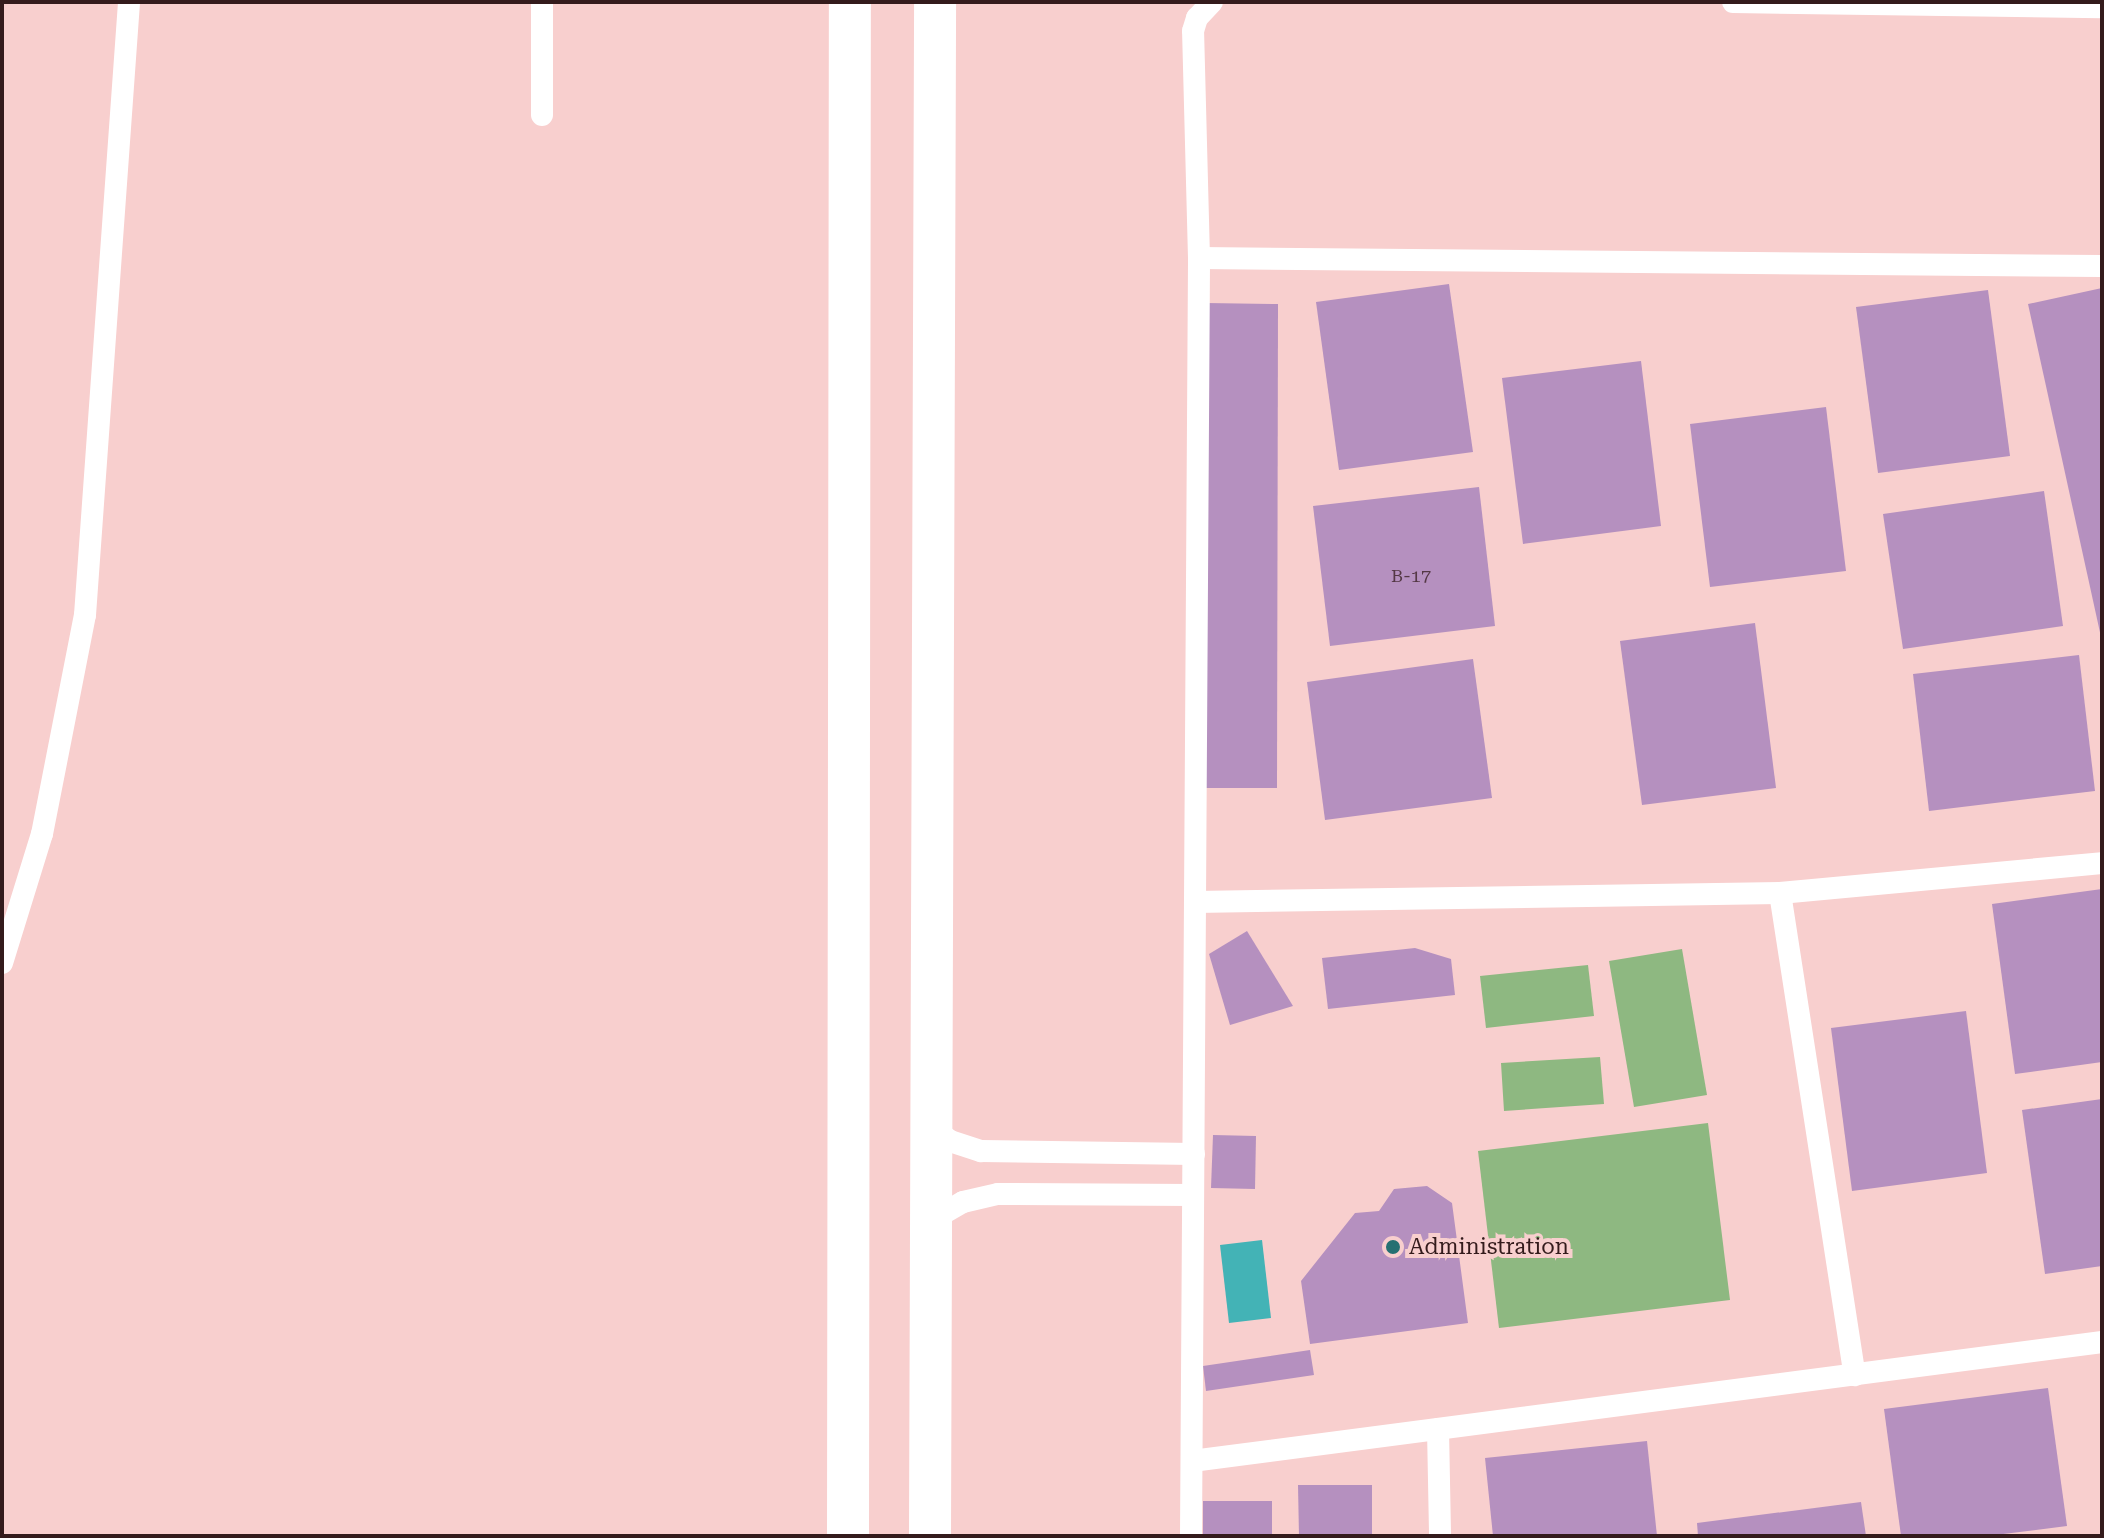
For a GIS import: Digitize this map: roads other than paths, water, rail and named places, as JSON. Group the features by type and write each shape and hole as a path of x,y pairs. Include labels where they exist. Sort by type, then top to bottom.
{"street":[{"path":"848,1536 850,2"},
{"path":"930,1536 935,2"}],"lane":[{"path":"2,963 42,834 85,615 129,2"},
{"path":"542,2 542,115"},
{"path":"1191,1536 1199,258 1193,31 1197,18 1212,2"},
{"path":"1733,2 2102,7"},
{"path":"1199,258 2102,266"},
{"path":"1195,902 1780,893 2102,863"},
{"path":"1780,893 1855,1375"},
{"path":"931,1127 950,1141 981,1151 1194,1154"},
{"path":"930,1221 963,1202 998,1194 1193,1195"},
{"path":"1192,1461 2102,1342"},
{"path":"1438,1429 1440,1536"}],"water":[{"path":"1262,1240 1271,1318 1229,1323 1220,1245"}],"place":[{"name":"Administration","path":"1393,1247"}]}
